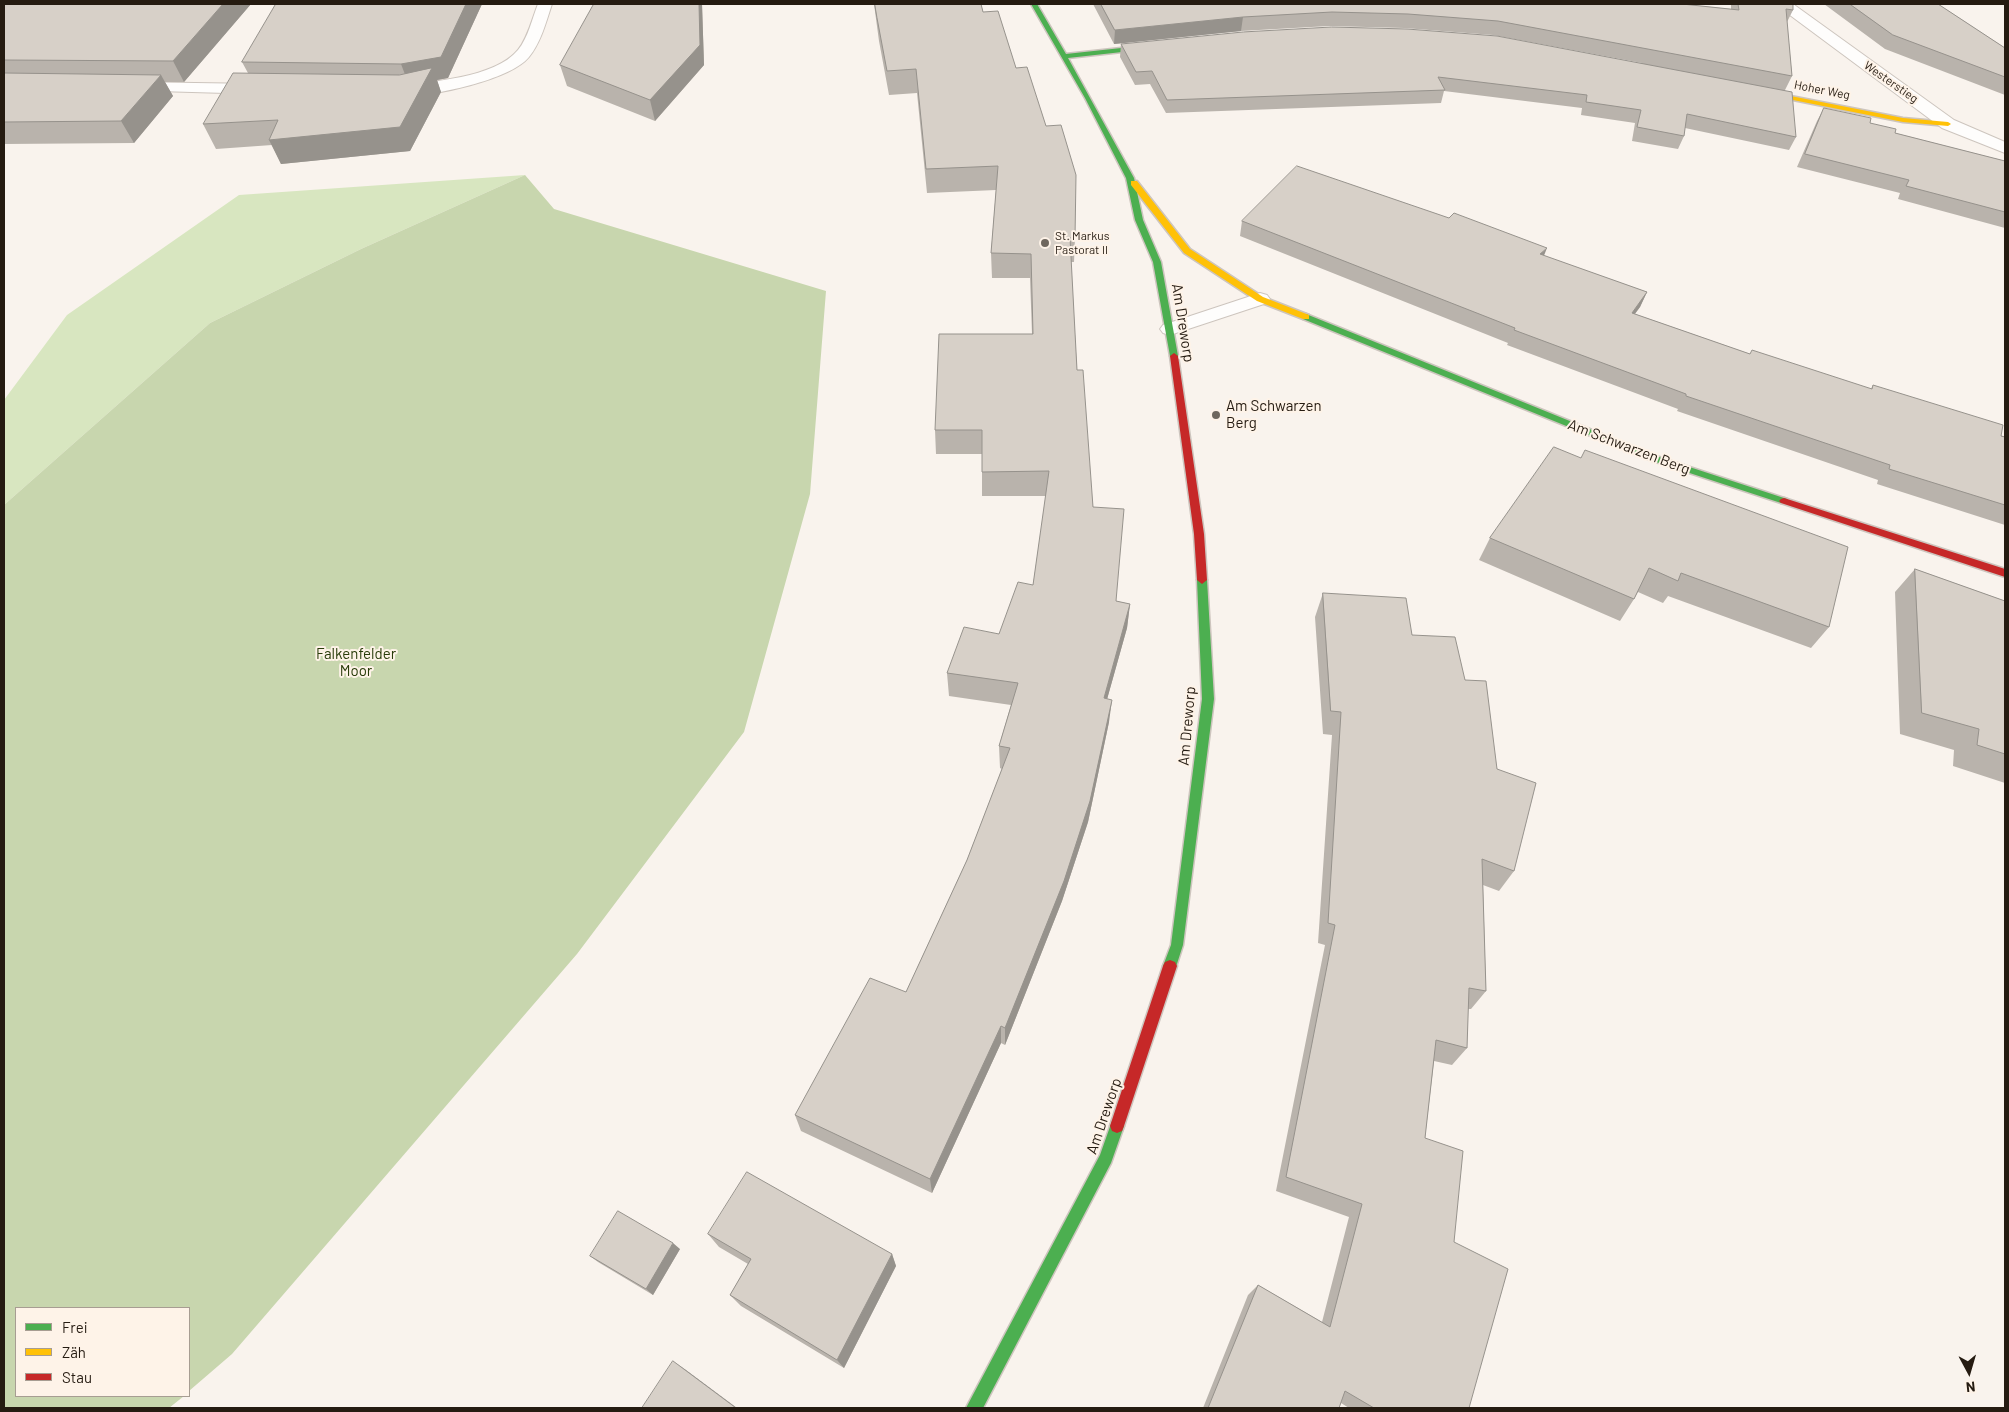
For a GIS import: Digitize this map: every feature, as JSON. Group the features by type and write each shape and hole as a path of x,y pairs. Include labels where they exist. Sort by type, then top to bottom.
{"street":[{"path":"389,91 409,92 452,84 473,79 500,68 522,55 532,37 545,4"},
{"name":"Am Dreworp","path":"974,1408 1106,1158 1177,945 1208,699 1199,534 1170,329 1157,262 1139,220 1130,178 1065,56 1034,4"},
{"name":"Westerstieg","path":"1784,4 1948,124 2005,148"},
{"path":"1065,56 1173,45"},
{"path":"116,87 272,90"},
{"name":"Hoher Weg","path":"1742,88 1903,120 1948,124"},
{"name":"Am Schwarzen Berg","path":"1130,178 1188,251 1260,299 1653,458 2005,573"},
{"path":"1170,329 1260,299"}],"green space":[{"path":"525,175 361,249 210,323 4,505 4,400 67,315 239,195"},
{"name":"Falkenfelder Moor","path":"525,175 554,209 826,291 810,494 744,732 577,954 232,1354 190,1390 190,1307 15,1307 15,1397 183,1397 169,1408 4,1408 4,505 210,323 361,249"}],"building":[{"path":"4,4 223,4 173,61 4,60"},
{"path":"276,4 466,4 441,57 401,64 242,62"},
{"path":"594,4 699,4 700,45 650,100 560,65"},
{"path":"875,4 981,4 983,12 998,11 1016,68 1027,67 1046,126 1061,125 1076,175 1075,238 1070,238 1077,370 1083,370 1093,507 1124,509 1116,601 1130,604 1104,698 1112,700 1090,801 1064,881 1005,1028 1001,1026 930,1179 795,1115 870,978 906,992 967,860 1010,748 999,746 1018,683 947,673 964,627 999,634 1018,582 1033,585 1049,471 982,472 982,430 935,430 939,334 1033,334 1031,254 991,253 998,166 926,169 916,69 887,71"},
{"path":"1101,4 1682,4 1739,10 1738,4 1793,4 1793,10 1786,9 1792,76 1498,21 1408,14 1332,12 1243,17 1115,30"},
{"path":"1850,4 1938,4 2005,48 2005,77 1893,35"},
{"path":"1332,27 1407,29 1497,36 1792,92 1796,137 1687,114 1684,136 1637,127 1641,110 1586,102 1587,95 1438,77 1445,90 1167,100 1152,71 1136,72 1121,44 1243,32"},
{"path":"432,68 400,127 269,140 278,120 203,124 233,73 399,75"},
{"path":"4,73 161,75 121,121 4,122"},
{"path":"1824,108 1871,118 1870,123 1896,129 1895,133 2005,161 2005,212 1906,186 1909,180 1805,154"},
{"path":"1297,166 1449,218 1454,213 1547,248 1540,254 1647,292 1632,313 1750,354 1752,350 1872,389 1873,385 2003,425 2001,436 2005,437 2005,505 1889,469 1890,465 1686,396 1686,394 1514,330 1515,328 1242,221"},
{"path":"1554,447 1581,458 1585,450 1848,547 1829,627 1681,573 1678,581 1649,568 1634,599 1490,538"},
{"path":"1915,569 2005,601 2005,754 1977,745 1979,729 1922,713"},
{"path":"1323,593 1406,598 1412,635 1455,637 1465,680 1486,681 1497,769 1536,783 1514,871 1482,859 1486,991 1469,988 1467,1048 1436,1040 1425,1138 1463,1151 1454,1242 1508,1269 1469,1408 1374,1408 1345,1391 1339,1408 1208,1408 1258,1285 1330,1327 1362,1204 1286,1177 1335,925 1328,923 1341,712 1331,711"},
{"path":"747,1172 892,1254 837,1360 730,1295 751,1259 708,1234"},
{"path":"618,1211 673,1243 646,1289 590,1256"},
{"path":"673,1361 736,1408 642,1408"}],"traffic: fast":[{"path":"1034,4 1088,98 1130,178 1139,220 1157,262 1174,356"},
{"path":"1065,56 1158,46"},
{"path":"1306,317 1653,458 1784,501"},
{"path":"1170,966 1177,945 1208,699 1202,580"},
{"path":"974,1408 1106,1158 1117,1126"}],"traffic: slow":[{"path":"1755,91 1903,120 1948,124"},
{"path":"1134,183 1187,251 1260,299 1306,317"}],"traffic: jam":[{"path":"1174,356 1199,534 1202,580"},
{"path":"1784,501 2005,573"},
{"path":"1117,1126 1170,966"}],"place":[{"name":"St. Markus Pastorat II","path":"1045,243"},
{"name":"Am Schwarzen Berg","path":"1216,415"}]}
